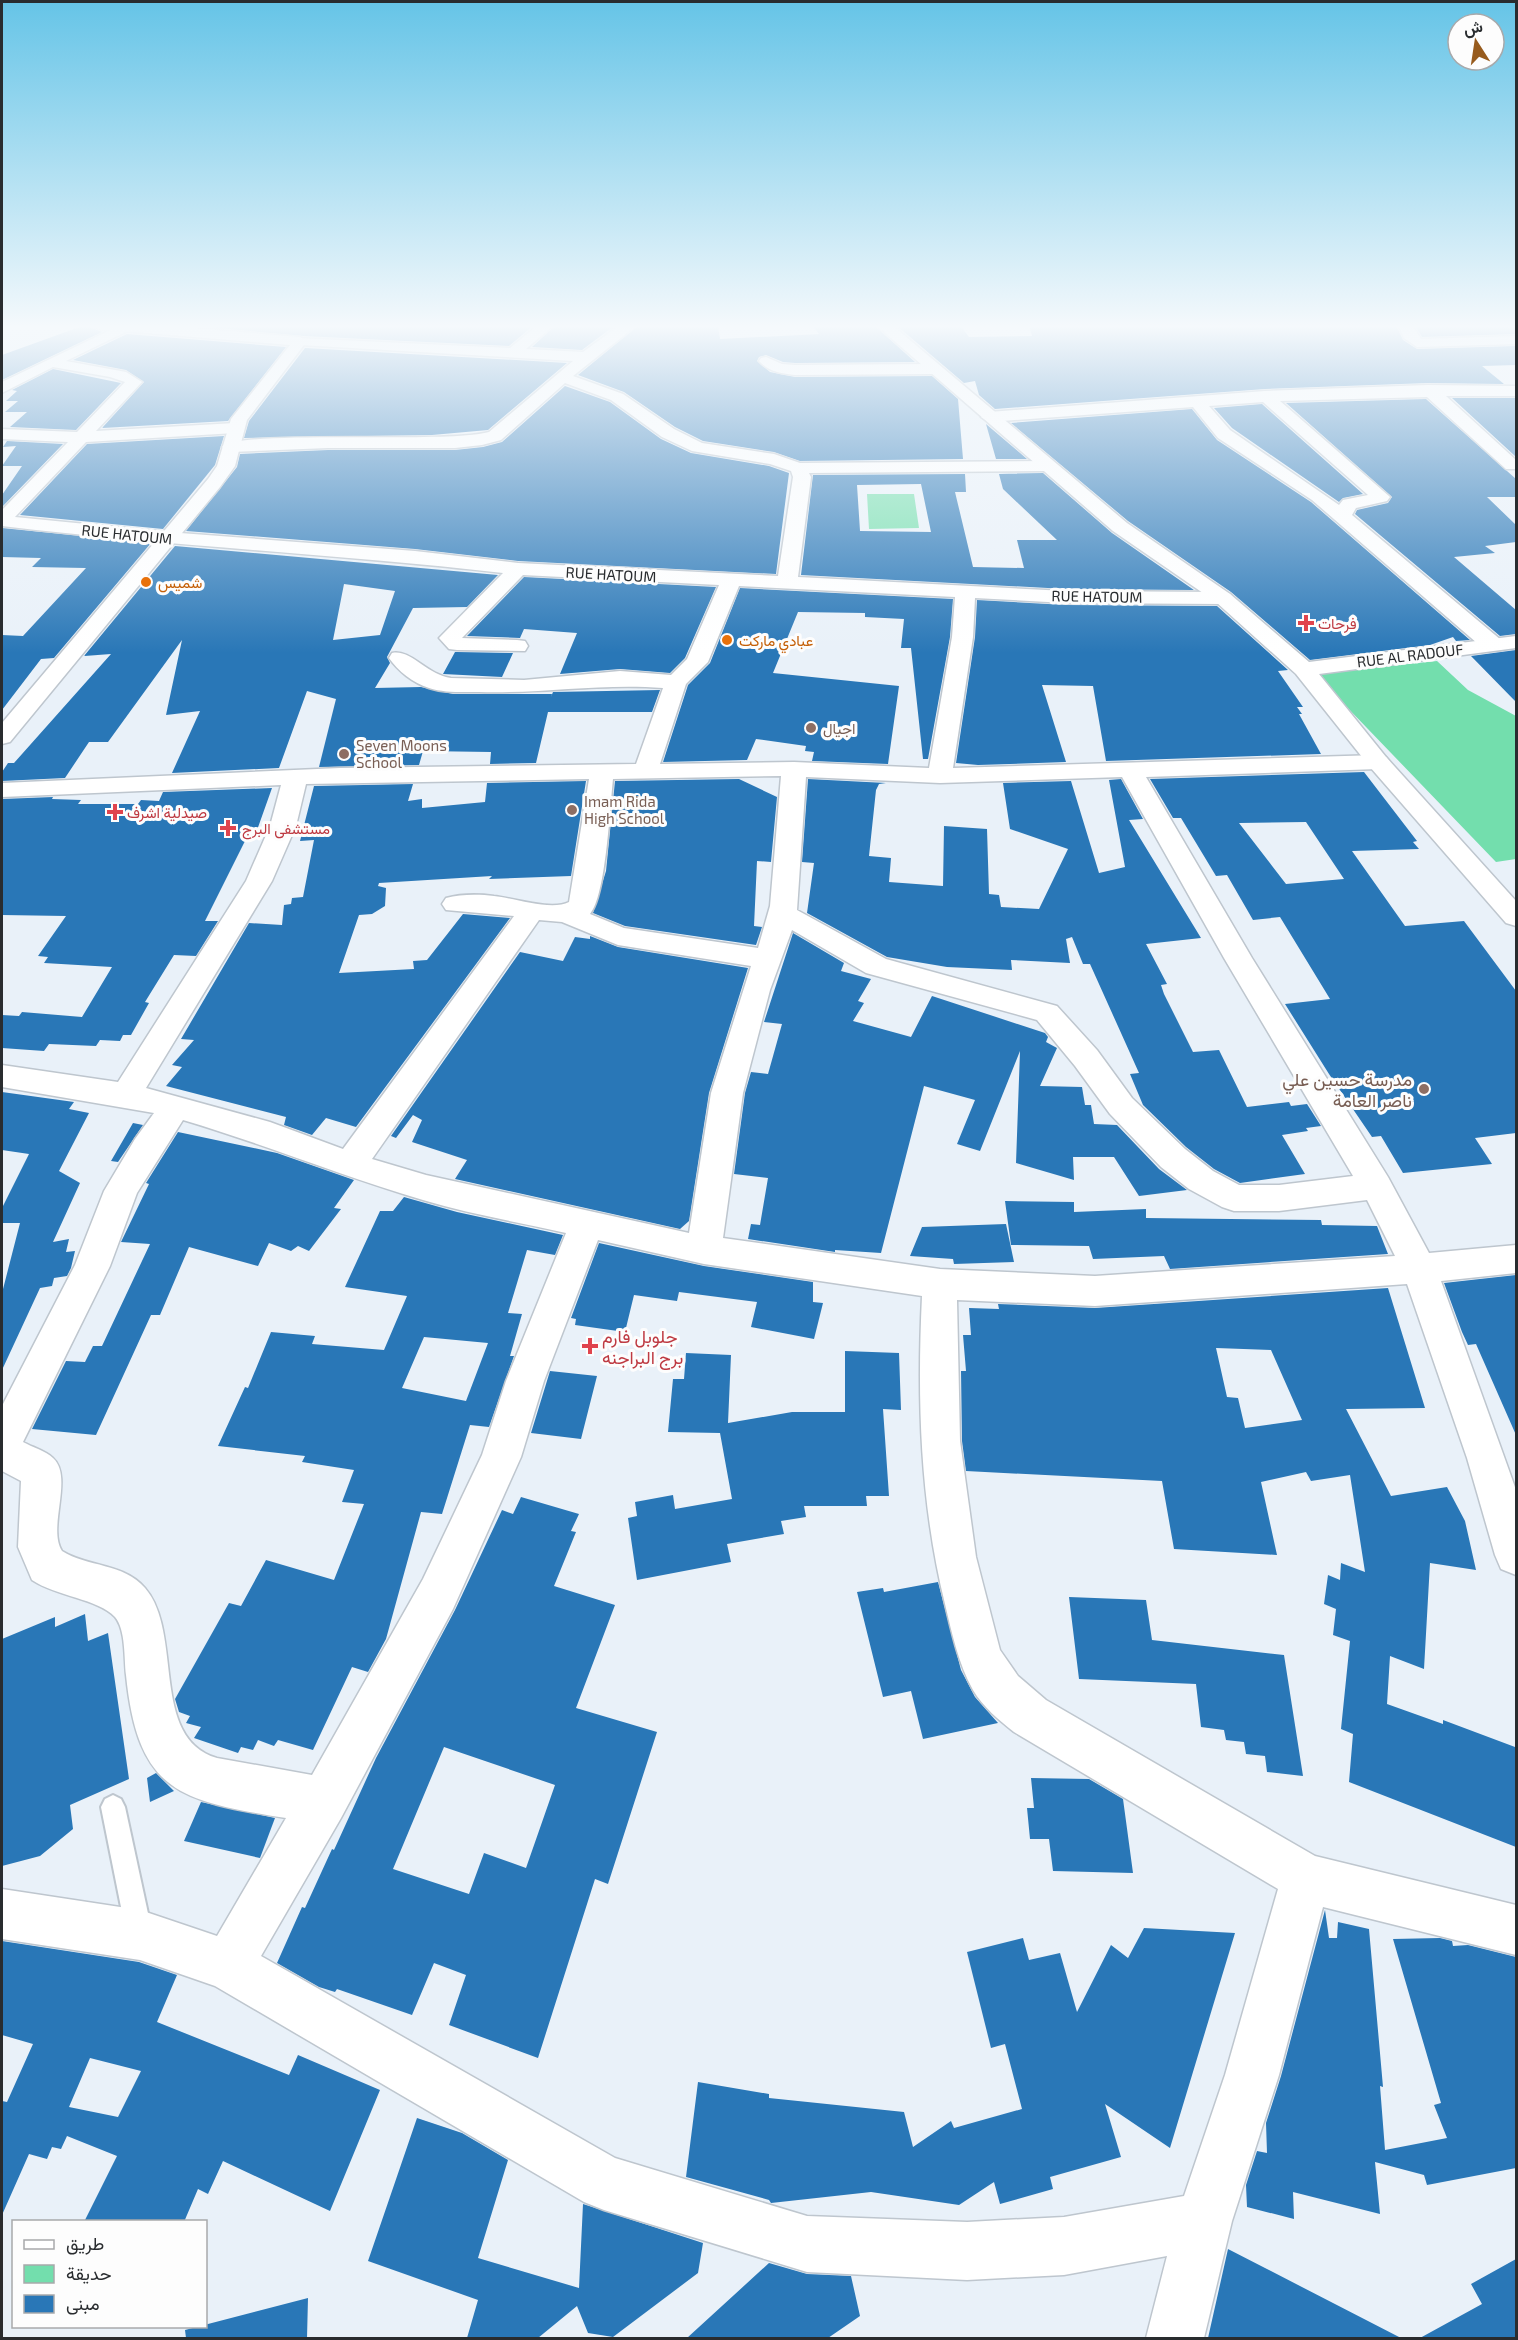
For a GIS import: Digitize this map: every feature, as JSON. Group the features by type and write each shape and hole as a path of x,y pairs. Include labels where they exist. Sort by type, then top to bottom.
{"street":[{"path":"7,434 80,437 128,434"},
{"path":"2,521 83,434"},
{"path":"2,737 220,475 226,466 233,434"},
{"path":"230,447 307,442 472,442 497,434"},
{"path":"671,434 698,447 774,459 798,468 1045,466"},
{"path":"1009,434 1120,527 1223,598 1304,669 1378,762 1516,917"},
{"path":"1224,434 1318,496 1493,645"},
{"path":"1309,434 1381,497 1349,504 1342,516"},
{"path":"1480,434 1512,465"},
{"path":"787,582 802,477 798,468"},
{"name":"RUE HATOUM","path":"2,521 167,538 415,557 518,569 1066,597 1223,598"},
{"path":"517,646 458,644 450,638 518,569"},
{"path":"646,771 676,682 697,662 732,579"},
{"path":"940,776 943,741 966,627 965,591"},
{"name":"RUE AL RADOUF","path":"1304,669 1516,642"},
{"path":"400,658 422,677 434,683 451,685 524,687 620,678 676,682"},
{"path":"2,790 295,778 794,769 940,776 1129,768 1378,762"},
{"path":"1129,768 1238,958 1376,1186 1419,1269 1487,1458 1516,1555"},
{"path":"704,1250 728,1094 756,990 782,913 794,769"},
{"path":"567,914 582,907 591,861 602,772"},
{"path":"126,1095 260,881 283,826 295,778"},
{"path":"456,903 494,903 532,911 567,914 618,936 767,959"},
{"path":"350,1165 532,911"},
{"path":"782,913 876,966 1047,1013 1086,1058 1121,1106 1173,1158 1201,1180 1234,1198 1280,1198 1376,1186"},
{"path":"2,1076 126,1095 176,1106 270,1134 350,1165 426,1188 704,1250 940,1284 1095,1290 1419,1269 1516,1259"},
{"path":"2,1445 92,1266 122,1191 146,1148 176,1106"},
{"path":"228,1965 324,1801 404,1657 468,1531 501,1457 525,1381 586,1223"},
{"path":"940,1284 936,1374 940,1472 951,1544 977,1647 989,1675 1009,1699 1030,1716 1306,1878 1516,1930"},
{"path":"2,1451 40,1471 42,1490 37,1532 41,1558 54,1572 106,1585 128,1600 139,1619 156,1724 171,1754 190,1772 222,1782 324,1801"},
{"path":"1175,2338 1204,2221 1252,2075 1306,1878"},
{"path":"2,1914 140,1935 228,1965 604,2182 807,2244 967,2250 1064,2246 1204,2221"}],"lane":[{"path":"113,1807 140,1935"}],"green space":[{"path":"867,494 914,494 919,528 869,529"},
{"path":"1437,661 1468,690 1516,716 1516,859 1496,862 1315,674"}],"building":[{"path":"245,434 441,434 432,435 244,438"},
{"path":"511,434 654,434 691,453 769,466 789,473 776,574 518,561 415,549 186,531 237,467 240,454 328,450 455,450 502,442"},
{"path":"689,434 961,434 963,459 800,461 774,452 703,441"},
{"path":"989,434 998,434 1027,459 996,459"},
{"path":"1024,434 1212,434 1217,440 1311,502 1470,640 1456,641 1453,637 1430,645 1310,660 1231,592 1128,521"},
{"path":"1241,434 1296,434 1363,494 1343,498 1339,502"},
{"path":"1321,434 1466,434 1516,479 1516,497 1487,497 1516,525 1516,542 1485,546 1495,553 1454,557 1516,610 1516,634 1500,636 1355,514 1357,510 1388,503 1392,497"},
{"path":"1491,434 1516,434 1515,456"},
{"path":"224,436 215,465 163,529 20,515 87,444"},
{"path":"7,441 63,444 2,507 2,495 22,466 2,466 16,446 3,447"},
{"path":"1043,473 1112,533 1194,590 1066,589 801,575 813,475 965,474 966,492 955,492 973,567 1024,568 1017,540 1057,540 1003,489 999,474","holes":["921,484 931,532 860,531 857,485"]},
{"path":"2,528 151,543 54,658 41,659 2,710 2,635 23,636 86,568 32,567 41,558 2,557"},
{"path":"175,546 498,575 467,607 413,608 387,657 390,663 375,688 421,687 453,694 552,694 551,697 553,692 660,690 652,712 548,712 536,763 490,764 491,752 423,751 419,765 319,767 336,699 307,691 279,768 172,773 200,711 166,715 182,640 108,742 89,742 65,778 2,781 2,772 8,763 14,763 111,654 84,656","holes":["344,584 395,591 380,635 333,640"]},
{"path":"524,577 716,587 685,658 670,673 620,669 560,674 577,633 524,629 520,638 467,636"},
{"path":"740,588 953,599 950,637 928,759 923,759 911,648 901,648 904,619 865,617 865,613 798,612 773,673 899,686 888,764 812,761 814,752 805,751 806,746 756,739 747,760 663,762 688,685 710,663"},
{"path":"977,600 1066,605 1217,606 1288,670 1278,671 1303,707 1297,707 1302,714 1299,714 1321,754 1106,761 1093,686 1042,685 1066,762 978,765 956,763 975,637"},
{"path":"1516,650 1516,702 1471,656"},
{"path":"455,652 513,653 502,677 443,674"},
{"path":"1364,772 1417,841 1413,842 1419,849 1352,851 1405,926 1464,921 1516,991 1516,1133 1475,1138 1492,1164 1403,1173 1381,1136 1372,1137 1285,1004 1330,999 1280,917 1253,920 1227,875 1216,876 1181,818 1173,818 1150,779","holes":["1306,822 1344,879 1286,884 1239,823"]},
{"path":"739,779 777,797 771,862 757,861 754,926 762,927 756,945 625,926 593,913 606,871 615,781"},
{"path":"808,779 886,783 879,784 876,790 869,856 891,858 889,882 943,886 944,826 987,829 989,894 999,895 1001,907 1039,909 1068,849 1010,829 1003,783 1071,781 1099,873 1125,867 1109,780 1121,779 1143,819 1129,820 1201,938 1146,944 1167,984 1161,985 1164,994 1193,1052 1219,1050 1247,1107 1289,1102 1291,1106 1307,1104 1321,1126 1306,1128 1308,1131 1282,1135 1305,1174 1240,1183 1214,1169 1186,1147 1143,1105 1130,1074 1139,1073 1090,964 1083,964 1072,937 1066,939 1070,963 1011,960 1012,970 947,967 887,957 807,913 814,863 802,862"},
{"path":"586,781 571,876 489,879 492,876 379,883 378,886 386,888 385,906 372,914 359,915 339,973 414,969 413,961 427,960 463,914 510,918 356,1127 326,1118 312,1135 284,1125 286,1117 166,1086 182,1067 172,1065 194,1040 181,1039 249,923 282,925 284,905 291,904 292,898 303,897 314,840 300,841 314,786 413,784 408,801 422,799 422,808 485,802 487,783"},
{"path":"272,788 256,833 249,833 205,921 218,921 196,956 174,955 145,1002 149,1003 131,1035 123,1035 120,1041 100,1040 96,1046 49,1044 44,1051 2,1048 2,1015 19,1016 22,1012 82,1017 112,967 44,963 48,957 38,956 66,916 2,915 2,799 53,797 52,799 81,800 78,804 138,804 141,800 159,801 163,792"},
{"path":"793,933 844,963 841,971 871,979 858,1001 864,1003 853,1021 911,1037 932,996 1045,1033 1048,1037 1046,1042 1057,1048 1040,1086 1082,1087 1085,1105 1091,1105 1094,1124 1117,1125 1159,1169 1187,1190 1139,1196 1114,1157 1073,1157 1074,1180 1016,1163 1020,1051 980,1151 957,1144 975,1100 924,1086 881,1253 835,1250 835,1252 748,1239 751,1224 760,1225 768,1178 734,1174 745,1093 751,1072 768,1074 782,1024 764,1022"},
{"path":"590,936 618,947 748,968 709,1093 689,1221 680,1229 455,1179 467,1160 412,1142 422,1120 413,1115 396,1138 391,1136 520,952 563,961 575,937 590,939"},
{"path":"2,1092 74,1102 69,1109 89,1113 59,1171 80,1183 53,1242 69,1239 66,1252 75,1251 71,1268 67,1276 54,1278 52,1286 40,1288 2,1370 2,1293 20,1223 2,1223 2,1208 29,1154 2,1150"},
{"path":"133,1123 143,1125 118,1162 111,1161"},
{"path":"178,1132 277,1153 354,1180 334,1208 341,1209 309,1251 298,1246 291,1251 269,1243 258,1266 189,1247 160,1315 151,1315 96,1435 32,1429 66,1361 85,1362 93,1346 102,1346 150,1244 121,1242 149,1184 146,1183"},
{"path":"404,1197 457,1212 563,1235 555,1255 527,1250 508,1313 522,1314 510,1356 514,1356 489,1427 470,1425 442,1514 421,1512 386,1639 368,1672 352,1667 313,1750 278,1740 274,1746 258,1740 253,1750 241,1747 238,1753 194,1738 201,1727 186,1723 190,1716 179,1712 175,1699 229,1603 241,1606 266,1560 334,1580 364,1504 342,1502 354,1470 302,1462 305,1456 218,1446 245,1387 248,1388 271,1332 315,1336 312,1344 384,1350 407,1296 345,1287 380,1211 393,1211","holes":["424,1337 488,1343 466,1401 402,1388"]},
{"path":"1005,1201 1074,1202 1074,1212 1146,1209 1146,1218 1321,1220 1322,1225 1377,1226 1388,1254 1170,1269 1164,1256 1093,1259 1089,1246 1011,1245"},
{"path":"1006,1224 1014,1262 954,1264 953,1259 910,1256 922,1227"},
{"path":"599,1243 704,1266 813,1282 813,1302 823,1303 814,1339 751,1327 757,1302 679,1292 677,1301 634,1295 625,1332 575,1325 576,1319 571,1318"},
{"path":"1516,1275 1516,1435 1476,1344 1468,1345 1444,1283"},
{"path":"1388,1288 1425,1408 1346,1409 1391,1496 1447,1487 1465,1521 1476,1570 1430,1563 1424,1669 1390,1656 1387,1704 1443,1724 1443,1720 1515,1747 1516,1847 1349,1782 1353,1734 1341,1729 1350,1641 1333,1635 1336,1609 1324,1604 1328,1575 1340,1580 1341,1563 1365,1572 1350,1475 1311,1481 1306,1472 1261,1482 1277,1555 1174,1549 1162,1481 966,1471 962,1441 961,1371 966,1371 963,1335 971,1335 969,1308 999,1309 998,1304 1095,1308","holes":["1216,1348 1271,1350 1302,1420 1245,1428 1238,1398 1227,1397"]},
{"path":"845,1351 899,1353 901,1410 883,1409 889,1496 866,1496 867,1506 804,1506 806,1517 781,1521 784,1534 727,1544 731,1562 637,1580 628,1518 637,1516 635,1502 673,1495 675,1509 732,1499 720,1433 668,1432 673,1379 684,1379 686,1353 731,1355 728,1423 792,1412 845,1412"},
{"path":"550,1371 597,1376 581,1439 531,1433"},
{"path":"521,1497 579,1514 571,1531 576,1532 554,1586 615,1605 576,1708 657,1732 608,1884 595,1879 538,2058 449,2025 466,1975 434,1963 412,2015 337,1989 335,1992 319,1987 277,1963 302,1907 305,1908 332,1849 334,1850 376,1758 455,1610 502,1510 513,1514","holes":["444,1747 555,1785 526,1868 484,1853 469,1894 393,1869"]},
{"path":"938,1582 961,1670 975,1697 998,1723 923,1739 911,1691 883,1697 857,1592 883,1588 884,1592"},
{"path":"1069,1597 1146,1600 1152,1640 1284,1655 1303,1776 1267,1772 1265,1756 1246,1754 1244,1742 1226,1740 1224,1730 1201,1727 1196,1684 1079,1679"},
{"path":"85,1614 88,1641 108,1633 129,1779 70,1805 73,1829 40,1856 2,1866 2,1639 55,1617 55,1627"},
{"path":"156,1773 174,1791 150,1802 147,1778"},
{"path":"1031,1778 1089,1779 1123,1799 1133,1873 1053,1871 1049,1839 1030,1839 1027,1808 1034,1808"},
{"path":"201,1802 275,1818 260,1858 184,1841"},
{"path":"1325,1910 1329,1938 1337,1938 1338,1922 1369,1929 1383,2087 1380,2086 1385,2150 1447,2138 1434,2105 1441,2103 1393,1939 1440,1938 1452,1941 1453,1946 1468,1945 1516,1957 1516,2168 1427,2185 1424,2175 1375,2162 1380,2214 1293,2192 1294,2219 1247,2207 1246,2185 1257,2151 1267,2153 1266,2123 1281,2076"},
{"path":"1144,1928 1235,1933 1170,2148 1105,2104 1121,2157 1050,2177 1053,2189 1000,2204 994,2182 959,2205 871,2192 771,2203 769,2200 686,2177 698,2082 769,2094 769,2098 904,2112 913,2147 951,2121 954,2128 1022,2109 1005,2044 991,2048 967,1952 1023,1938 1029,1960 1060,1953 1077,2012 1111,1945 1128,1958"},
{"path":"2,1941 139,1962 177,1975 157,2022 289,2075 298,2055 380,2090 330,2211 223,2161 208,2194 198,2189 185,2220 85,2220 117,2156 67,2136 61,2149 52,2147 47,2159 29,2154 2,2215 2,2101 7,2102 33,2044 2,2035","holes":["90,2058 141,2071 118,2117 69,2107"]},
{"path":"417,2118 462,2133 508,2160 478,2258 579,2288 583,2204 703,2243 698,2273 613,2337 588,2333 577,2306 538,2338 467,2338 478,2300 368,2261"},
{"path":"1228,2249 1265,2268 1401,2338 1208,2338"},
{"path":"1516,2259 1516,2338 1420,2338 1482,2304 1471,2284"},
{"path":"769,2263 807,2274 851,2276 860,2316 828,2338 687,2338"},
{"path":"308,2298 307,2338 186,2338 185,2330 207,2328 207,2324"}],"place":[{"name":"شميس","path":"146,582"},
{"name":"فرحات","path":"1306,623"},
{"name":"عبادي ماركت","path":"727,640"},
{"name":"اجيال","path":"811,728"},
{"name":"Seven Moons School","path":"344,754"},
{"name":"Imam Rida High School","path":"572,810"},
{"name":"صيدلية اشرف","path":"115,812"},
{"name":"مستشفى البرج","path":"228,828"},
{"name":"مدرسة حسين علي ناصر العامة","path":"1424,1089"},
{"name":"جلوبل فارم برج البراجنه","path":"590,1346"}]}
